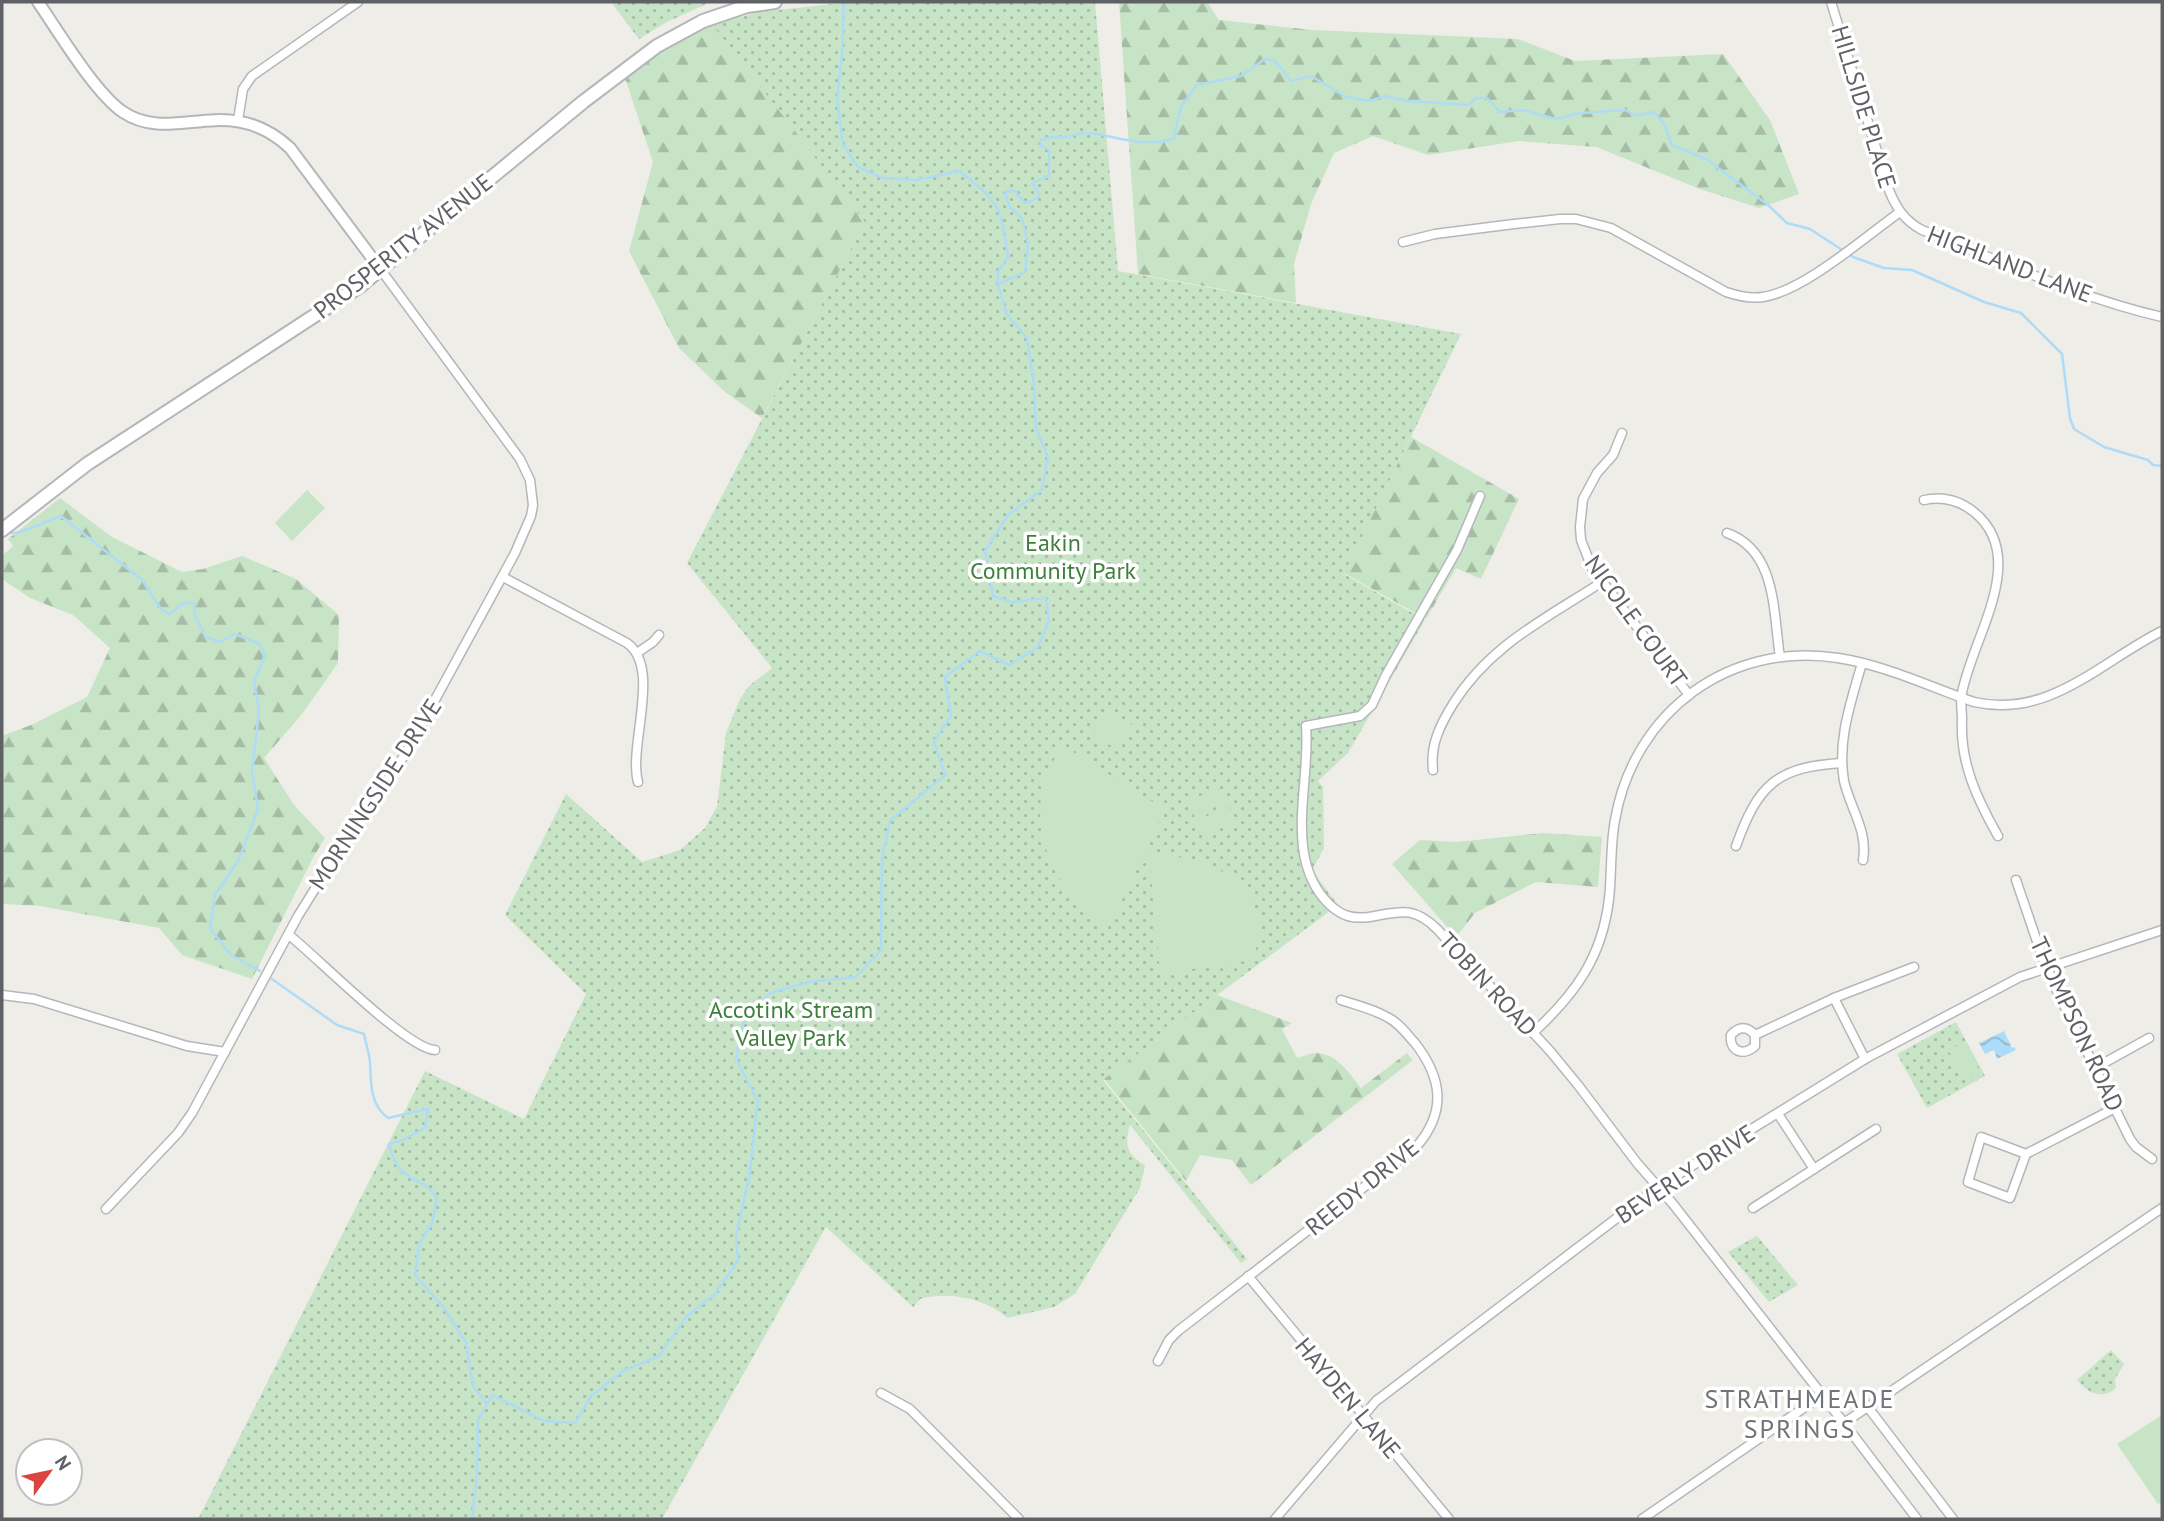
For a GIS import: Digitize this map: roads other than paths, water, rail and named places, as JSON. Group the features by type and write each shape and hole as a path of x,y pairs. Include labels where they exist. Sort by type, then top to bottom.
{"main road":[{"name":"PROSPERITY AVENUE","path":"2,530 87,464 268,348 381,270 583,102 657,46 703,20 747,6 775,2"}],"street":[{"path":"38,2 103,94 124,113 146,122 161,123 238,120 266,130 290,148 381,270"},
{"path":"238,120 243,89 252,76 358,2"},
{"name":"HILLSIDE PLACE","path":"1831,2 1889,190 1900,212"},
{"name":"HIGHLAND LANE","path":"1403,242 1435,234 1514,223 1577,219 1611,228 1726,292 1750,298 1774,295 1793,286 1900,212 1922,230 2032,275 2162,317"},
{"name":"MORNINGSIDE DRIVE","path":"106,1209 178,1133 192,1113 329,865 407,753 503,577 531,516 533,492 520,459 381,270"},
{"name":"NICOLE COURT","path":"1622,433 1613,455 1589,485 1580,513 1586,555 1602,582 1689,695"},
{"name":"TOBIN ROAD","path":"1480,496 1457,550 1386,675 1373,705 1360,716 1306,726 1303,856 1308,872 1324,899 1344,916 1366,917 1408,911 1430,922 1578,1085 1917,1519"},
{"path":"1924,500 1952,500 1973,512 1989,529 1998,553 1998,579 1961,698 1961,732 1966,767 1978,798 1998,836"},
{"path":"1727,533 1752,548 1765,568 1780,657"},
{"path":"503,577 626,643 637,653 642,677 636,764 638,782"},
{"path":"1433,770 1436,736 1454,702 1475,674 1509,641 1602,582"},
{"path":"1533,1033 1573,993 1594,957 1606,920 1615,821 1625,780 1656,726 1689,695 1720,675 1739,667 1780,657 1821,656 1862,663 1961,698 2000,706 2043,700 2126,650 2161,633"},
{"path":"637,653 659,635"},
{"path":"1862,663 1845,725 1842,763 1846,787 1862,830 1863,860"},
{"path":"1736,846 1754,803 1773,782 1800,768 1842,763"},
{"name":"THOMPSON ROAD","path":"2016,880 2046,967 2095,1068 2136,1147 2152,1159"},
{"name":"BEVERLY DRIVE","path":"1275,1519 1376,1401 1659,1188 1865,1059 1979,998 2046,967 2162,930"},
{"path":"289,935 389,1023 421,1047 435,1050"},
{"path":"1755,1035 1834,998 1914,967"},
{"path":"2,995 34,999 187,1046 225,1052"},
{"path":"1834,998 1865,1059"},
{"name":"REEDY DRIVE","path":"1158,1361 1169,1340 1178,1331 1417,1146 1432,1125 1438,1092 1431,1067 1423,1054 1396,1023 1386,1016 1341,1000"},
{"path":"2095,1068 2149,1038"},
{"path":"2026,1154 1982,1137 1968,1182 2010,1198 2026,1154 2115,1108"},
{"path":"1779,1114 1814,1169"},
{"path":"1753,1208 1876,1129"},
{"path":"1844,1423 2162,1208"},
{"name":"HAYDEN LANE","path":"1248,1276 1449,1519"},
{"path":"881,1393 910,1409 1019,1519"},
{"path":"1642,1519 1821,1396"},
{"path":"1867,1406 1952,1519"}],"water":[{"path":"2004,1031 2012,1048 2016,1050 1997,1059 1994,1050 1985,1054 1979,1043"}],"waterway":[{"path":"472,1519 477,1475 478,1421 492,1395 544,1421 575,1423 591,1396 623,1371 659,1356 686,1317 714,1295 738,1261 736,1236 749,1178 758,1101 736,1059 743,1024 770,993 809,982 856,977 881,950 882,858 890,821 945,775 934,741 951,716 945,677 980,651 1009,665 1038,647 1049,621 1046,598 1012,602 993,596 985,551 1008,515 1042,490 1048,457 1036,428 1034,385 1027,338 1006,313 998,284 998,272 1008,257 1000,216 983,190 959,171 917,180 883,178 858,167 843,145 837,98 844,2"},
{"path":"999,284 1025,272 1028,244 1022,218 1009,206 1005,192 1014,190 1025,203 1040,195 1032,183 1049,176 1049,150 1041,146 1040,141 1049,137 1085,133 1142,142 1174,138 1181,106 1197,85 1241,76 1265,59 1275,61 1291,81 1311,76 1346,97 1370,101 1385,96 1407,101 1469,105 1476,98 1487,98 1500,112 1523,110 1556,119 1581,113 1625,110 1636,116 1654,112 1664,124 1672,145 1706,159 1767,204 1787,223 1810,229 1853,257 1884,268 1912,270 1984,302 2021,313 2062,354 2070,418 2074,429 2104,447 2162,466"},
{"path":"11,533 27,530 61,516 142,580 161,609 170,614 182,604 194,602 195,616 206,637 220,642 235,634 260,644 265,655 254,681 259,711 252,772 258,809 239,859 215,895 210,928 231,955 260,971"},
{"path":"272,979 337,1025 364,1034 370,1059 371,1086 382,1113 388,1118 428,1109 425,1128 389,1144 399,1168 424,1184 437,1198 432,1223 419,1244 415,1275 444,1308 466,1343 473,1386 487,1404"}],"district":[{"name":"STRATHMEADE SPRINGS","path":"1800,1413"}],"park label":[{"name":"Eakin Community Park","path":"1053,556"},
{"name":"Accotink Stream Valley Park","path":"791,1023"}]}
